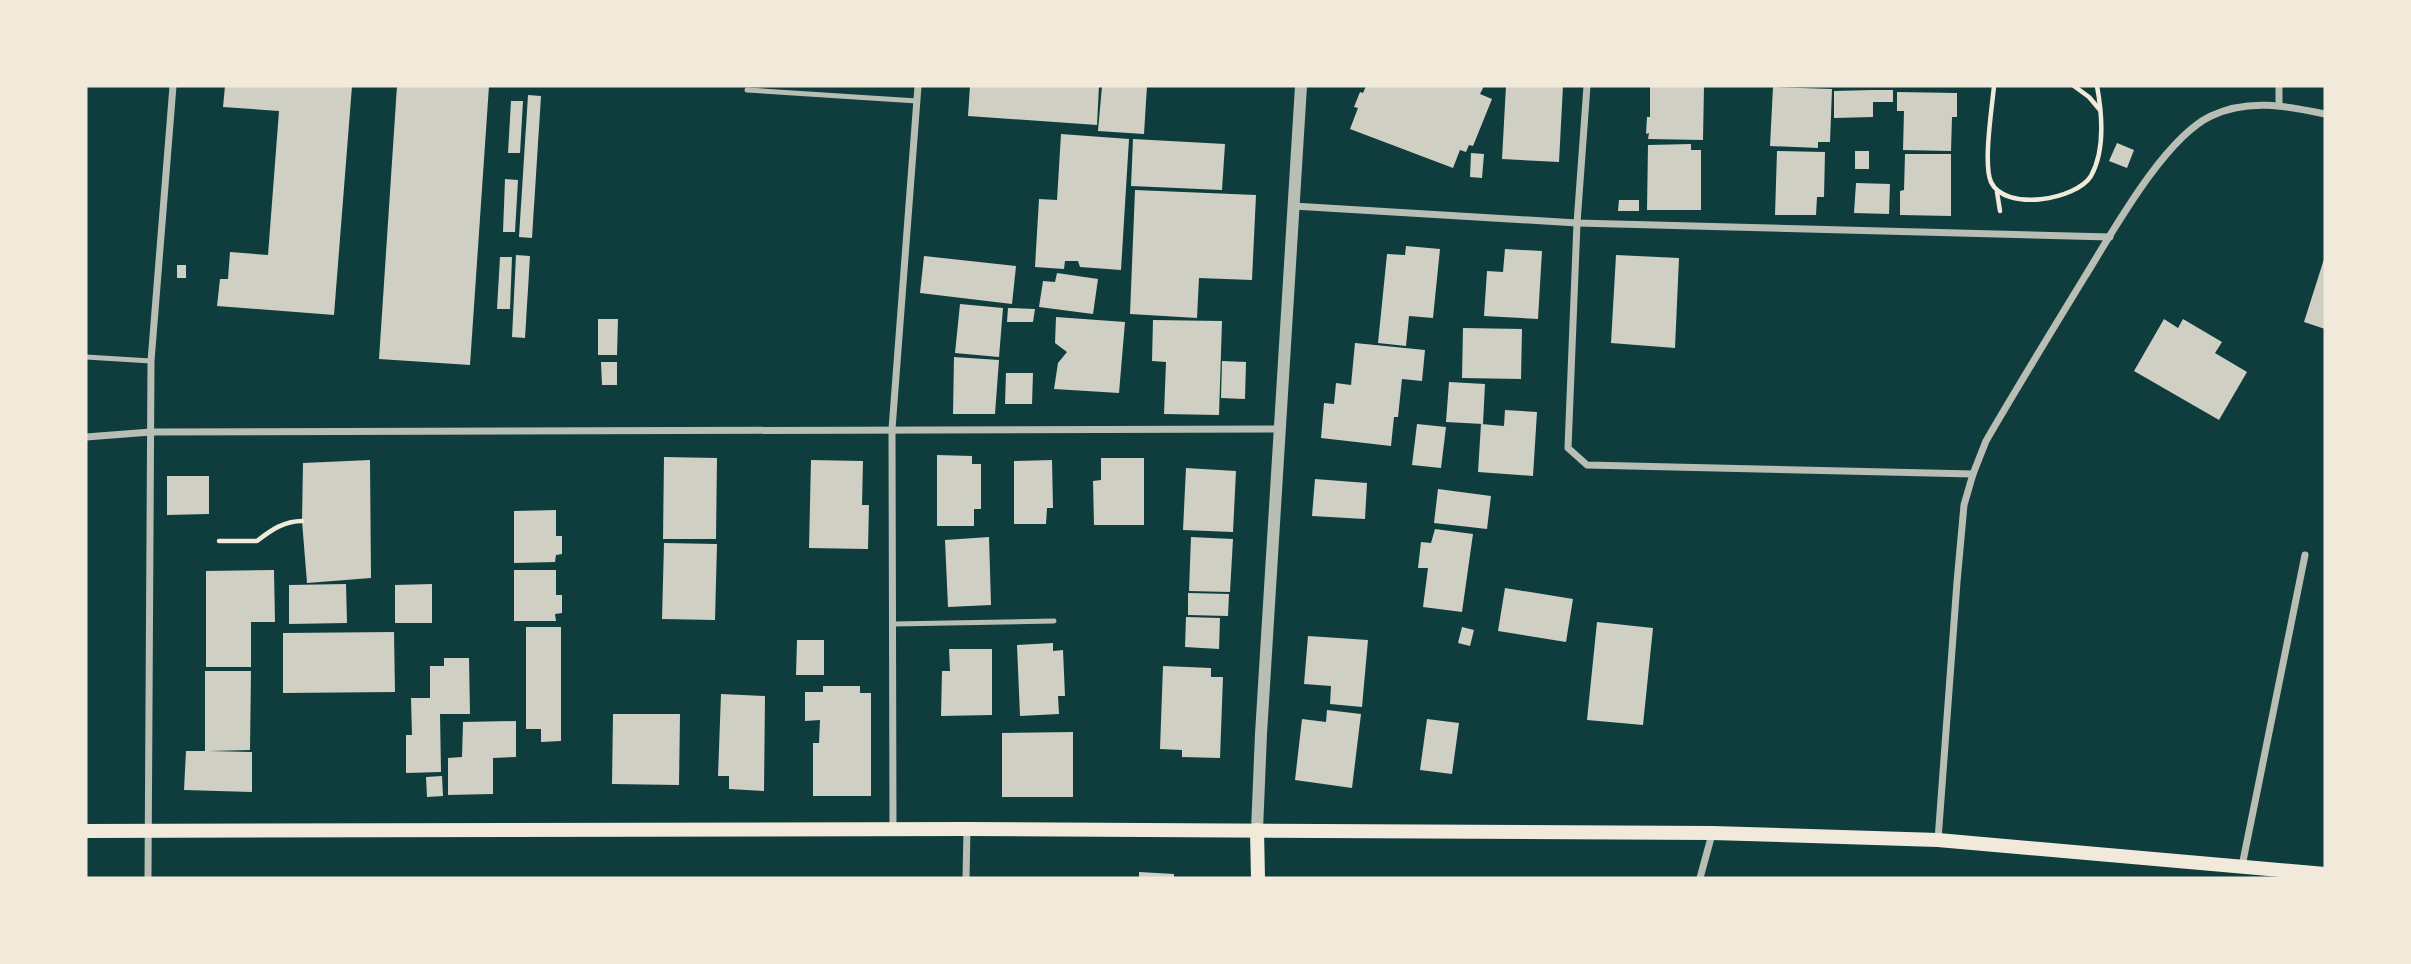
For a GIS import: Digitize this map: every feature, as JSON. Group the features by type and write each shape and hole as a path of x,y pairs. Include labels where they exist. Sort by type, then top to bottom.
{"main road":[{"path":"86,831 967,829 1713,833 1938,840 2325,874"},
{"path":"1257,830 1258,878"}],"street":[{"path":"148,878 151,361 173,86"},
{"path":"893,830 892,429 918,86"},
{"path":"1257,830 1301,86"},
{"path":"1587,86 1577,223 1568,448 1587,465 1973,474"},
{"path":"2279,86 2279,104"},
{"path":"1938,840 1964,505 1986,441 2110,237 2174,144 2210,116 2246,106 2279,104 2325,114"},
{"path":"1293,206 1577,223 2110,237"},
{"path":"86,437 151,432 1280,429"},
{"path":"2242,866 2305,555"},
{"path":"967,829 967,878"},
{"path":"1700,878 1713,833"}],"lane":[{"path":"747,90 917,101"},
{"path":"86,357 151,361"},
{"path":"892,624 1054,621"}],"path":[{"path":"1994,86 1989,174 1991,183 1997,191 2013,198 2035,201 2056,196 2081,185 2090,176 2098,155 2101,110 2097,86"},
{"path":"2074,86 2101,110"},
{"path":"219,541 257,541 272,529 292,521 303,521"}],"building":[{"path":"225,86 352,86 334,315 217,306 220,279 228,279 230,252 268,255 279,111 223,107"},
{"path":"397,86 489,86 470,365 379,359"},
{"path":"970,86 1099,86 1097,125 968,116"},
{"path":"1102,86 1147,86 1144,134 1098,131"},
{"path":"1366,86 1484,86 1480,94 1492,99 1473,146 1469,145 1466,152 1460,150 1453,168 1350,129 1358,108 1354,107 1360,92 1363,93"},
{"path":"1506,86 1563,86 1559,162 1502,159"},
{"path":"1650,86 1704,86 1703,140 1648,139 1649,133 1646,134 1647,117 1650,117"},
{"path":"1773,87 1832,89 1830,142 1818,142 1818,148 1770,146"},
{"path":"1893,90 1893,102 1873,102 1873,117 1834,118 1834,91"},
{"path":"1897,92 1957,93 1957,117 1952,117 1951,151 1903,150 1904,111 1897,111"},
{"path":"528,95 541,96 532,238 519,237"},
{"path":"511,101 523,101 520,153 508,153"},
{"path":"1061,134 1129,139 1121,270 1080,267 1078,261 1065,261 1064,269 1035,267 1039,199 1057,200"},
{"path":"1133,139 1225,144 1222,190 1131,186"},
{"path":"2117,143 2134,150 2127,168 2109,161"},
{"path":"1691,144 1691,150 1701,150 1701,210 1647,210 1648,145"},
{"path":"1777,151 1825,152 1824,197 1817,197 1816,215 1775,215"},
{"path":"1855,151 1869,151 1869,169 1855,169"},
{"path":"1471,153 1484,154 1482,178 1470,177"},
{"path":"1905,154 1951,154 1951,216 1900,215"},
{"path":"505,179 518,180 515,232 503,232"},
{"path":"1856,183 1890,184 1889,214 1854,213"},
{"path":"1135,190 1256,195 1252,280 1199,278 1197,318 1130,314"},
{"path":"1619,200 1639,200 1639,211 1618,211"},
{"path":"1406,246 1440,249 1433,318 1409,316 1406,346 1378,343 1387,254 1405,255"},
{"path":"1505,249 1542,251 1538,319 1484,316 1487,271 1503,272"},
{"path":"516,255 530,256 525,338 512,337"},
{"path":"1616,255 1679,258 1675,348 1611,343"},
{"path":"924,256 1016,266 1012,304 920,293"},
{"path":"2325,256 2325,329 2304,322"},
{"path":"500,257 512,257 510,309 497,309"},
{"path":"177,265 186,265 186,278 177,278"},
{"path":"1057,273 1098,279 1093,314 1039,307 1043,281 1055,282"},
{"path":"960,304 1003,308 999,357 955,353"},
{"path":"1008,308 1035,309 1033,322 1007,322"},
{"path":"1056,317 1125,322 1119,393 1054,389 1058,363 1067,352 1055,343"},
{"path":"598,319 618,319 617,355 598,355"},
{"path":"2164,319 2178,328 2183,319 2222,342 2215,353 2247,372 2219,420 2134,371"},
{"path":"1153,320 1222,321 1219,415 1164,414 1166,362 1152,361"},
{"path":"1463,328 1522,329 1521,379 1462,378"},
{"path":"1355,343 1425,350 1422,381 1402,379 1398,417 1394,417 1391,446 1321,438 1324,403 1334,404 1336,383 1351,385"},
{"path":"954,357 999,360 995,414 953,414"},
{"path":"1222,361 1246,362 1245,399 1221,398"},
{"path":"601,362 617,362 617,385 602,385"},
{"path":"1006,373 1033,373 1032,404 1005,404"},
{"path":"1449,382 1485,384 1483,424 1446,422"},
{"path":"1505,410 1537,412 1533,476 1478,472 1481,424 1504,426"},
{"path":"1417,424 1446,427 1441,468 1412,465"},
{"path":"937,455 972,456 972,464 981,464 981,509 974,509 974,526 937,526"},
{"path":"664,457 717,458 716,539 663,539"},
{"path":"1101,458 1144,458 1144,525 1094,525 1093,481 1101,480"},
{"path":"370,460 371,578 307,583 302,521 303,463"},
{"path":"811,460 863,461 862,505 869,505 868,549 809,548"},
{"path":"1052,460 1053,508 1047,508 1046,524 1014,524 1014,461"},
{"path":"1186,468 1236,471 1233,532 1183,530"},
{"path":"167,476 209,476 209,514 167,515"},
{"path":"1315,479 1367,483 1365,519 1312,516"},
{"path":"1438,489 1491,496 1487,529 1434,523"},
{"path":"556,510 556,536 562,536 562,554 556,555 555,562 514,563 514,511"},
{"path":"1435,529 1473,534 1462,612 1423,607 1428,568 1418,568 1421,542 1431,543"},
{"path":"989,537 991,605 948,607 945,540"},
{"path":"1191,537 1233,539 1230,592 1189,591"},
{"path":"664,543 717,544 715,620 662,619"},
{"path":"274,570 275,622 251,622 251,667 206,667 206,571"},
{"path":"514,570 556,570 556,595 562,595 562,613 555,614 556,621 514,621"},
{"path":"346,584 347,623 289,624 289,585"},
{"path":"432,584 432,623 395,623 395,585"},
{"path":"1505,588 1573,599 1566,642 1498,631"},
{"path":"1188,593 1229,594 1228,616 1188,615"},
{"path":"1186,617 1220,618 1219,649 1185,647"},
{"path":"1597,622 1653,628 1643,725 1587,720"},
{"path":"526,627 561,627 561,741 541,742 541,729 526,729"},
{"path":"1462,627 1474,630 1470,646 1458,643"},
{"path":"394,632 395,692 283,693 283,633"},
{"path":"1308,636 1368,640 1362,707 1330,704 1331,686 1304,684"},
{"path":"797,640 824,640 824,675 796,675"},
{"path":"1053,643 1053,651 1063,650 1065,696 1058,696 1059,714 1020,716 1017,645"},
{"path":"949,649 992,649 992,715 941,716 942,671 950,671"},
{"path":"444,658 469,658 470,714 440,714 441,772 406,773 406,735 412,735 411,698 430,698 430,666 444,666"},
{"path":"1163,666 1211,668 1211,677 1223,677 1220,758 1182,757 1182,750 1160,749"},
{"path":"205,671 251,671 250,750 209,751 252,752 252,792 184,790 186,751 205,751"},
{"path":"823,686 860,686 860,693 871,693 871,796 813,796 813,743 819,743 820,720 805,721 805,692 823,692"},
{"path":"721,694 765,696 764,791 729,789 729,776 718,776"},
{"path":"1327,710 1361,714 1352,788 1295,780 1302,719 1326,722"},
{"path":"613,714 680,714 679,785 612,784"},
{"path":"1427,719 1459,723 1452,774 1420,770"},
{"path":"516,721 516,757 493,758 493,794 448,795 448,758 462,757 463,722"},
{"path":"1073,732 1073,797 1002,797 1002,733"},
{"path":"442,776 443,796 427,797 426,777"},
{"path":"1139,872 1174,874 1174,878 1139,878"}]}
